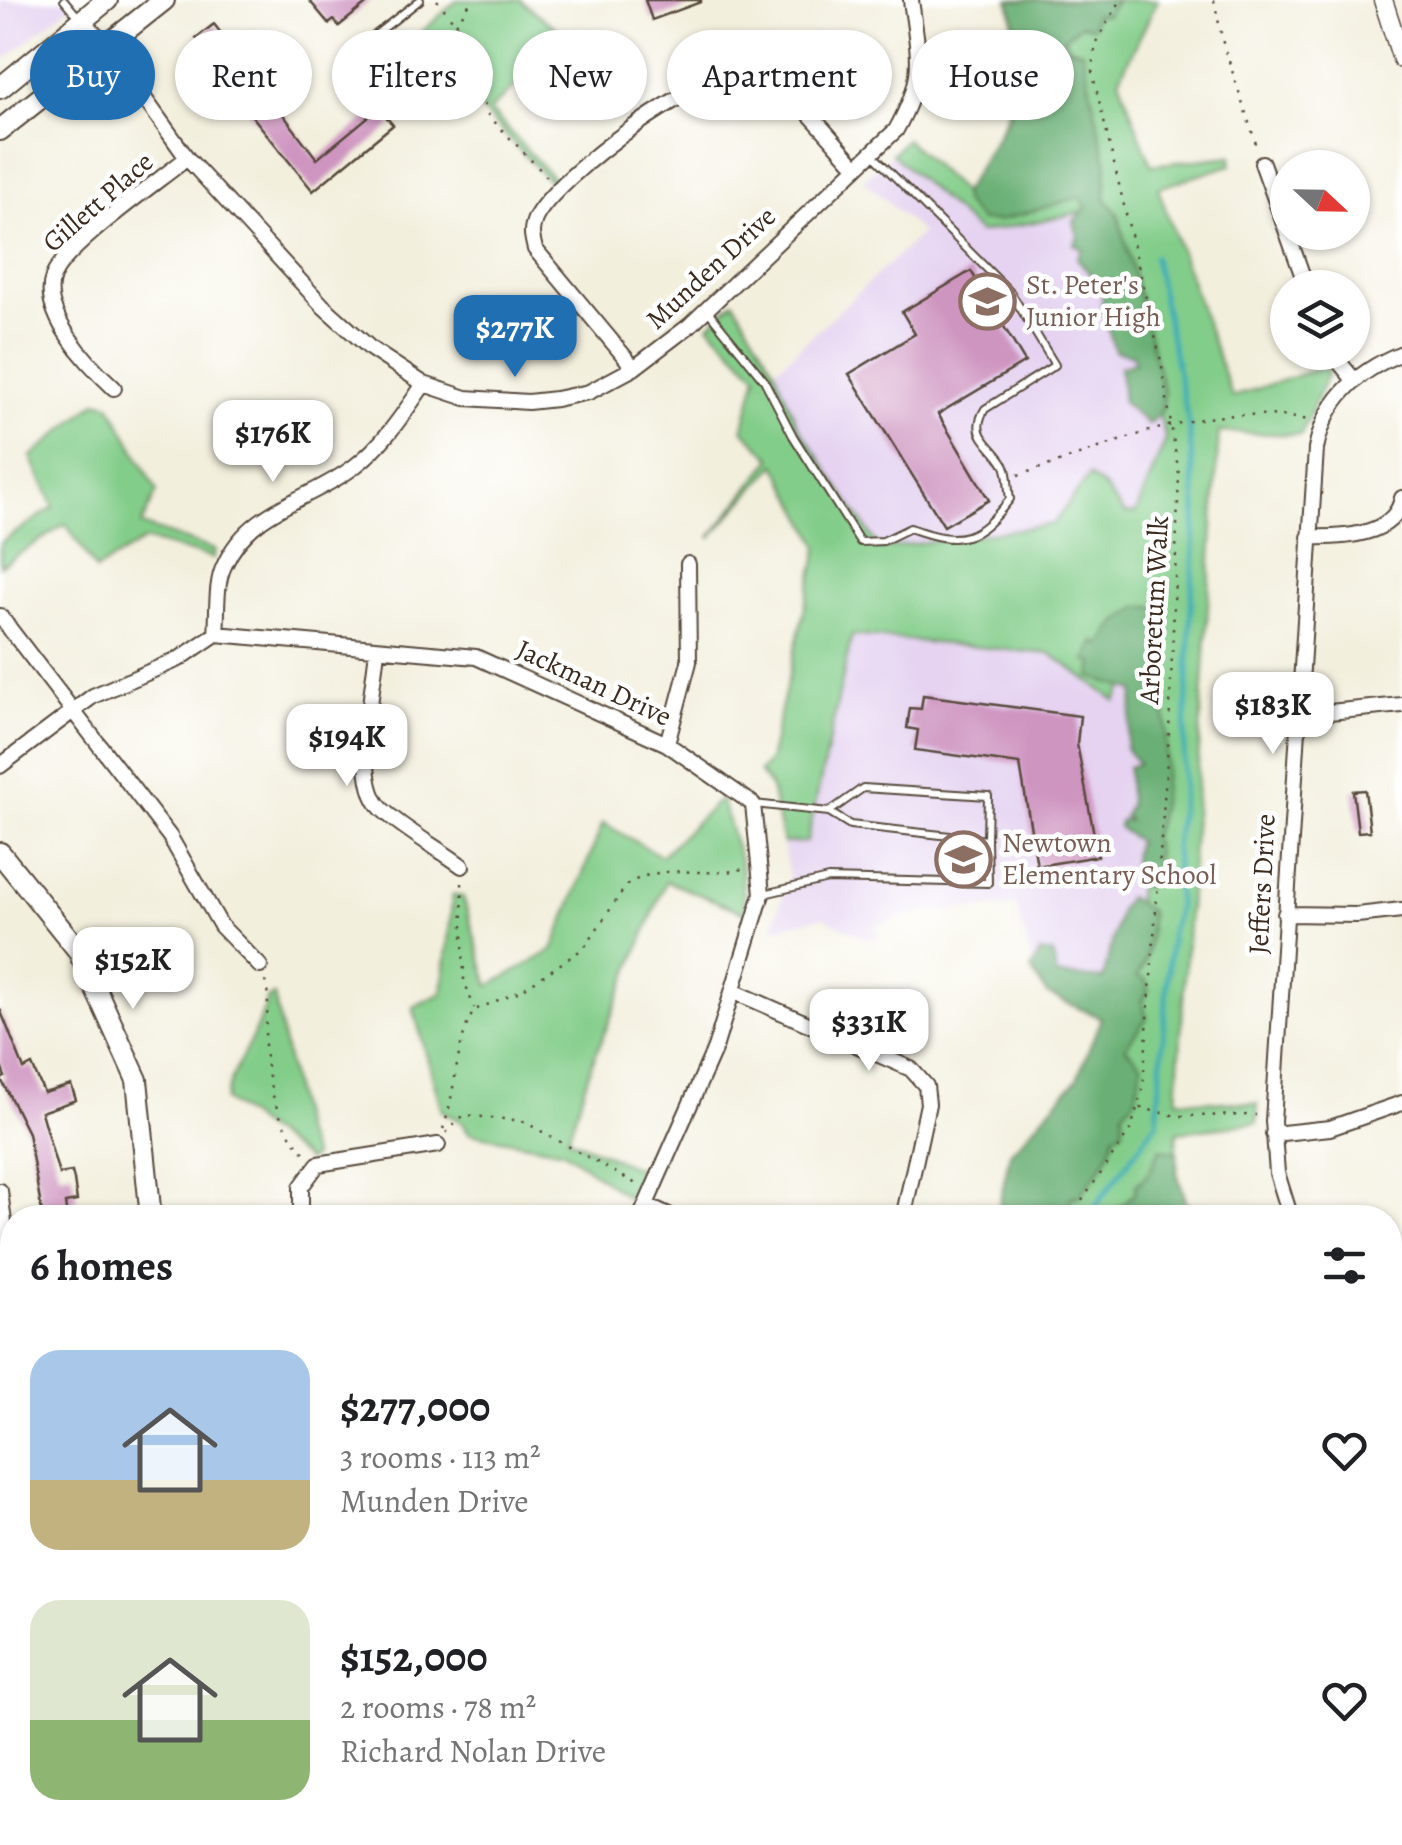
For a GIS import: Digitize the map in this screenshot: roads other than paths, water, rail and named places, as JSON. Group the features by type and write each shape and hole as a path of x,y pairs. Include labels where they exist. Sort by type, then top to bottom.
{"main road":[{"path":"0,88 107,0"},
{"path":"127,30 164,0"},
{"path":"0,130 30,106"},
{"path":"0,853 78,950 136,1080 150,1205"}],"street":[{"name":"Munden Drive","path":"155,113 187,158 323,306 372,348 424,384 466,398 528,402 588,392 634,368 707,309 896,130 912,102 921,71 911,0"},
{"path":"1383,0 1402,58"},
{"name":"Munden Drive","path":"82,21 91,30"},
{"path":"634,368 535,249 530,233 537,216 560,189 642,120 680,95 746,71 774,82 856,166"},
{"name":"Gillett Place","path":"114,388 79,356 54,303 52,277 69,254 187,158"},
{"path":"1262,163 1301,270"},
{"name":"Jeffers Drive","path":"1287,1205 1277,1173 1273,1134 1318,438 1332,404 1354,380 1402,353"},
{"path":"1346,370 1354,380"},
{"path":"0,766 70,710 179,659 216,634 222,568 242,537 271,511 354,467 391,432 424,384"},
{"path":"1310,538 1386,526 1396,518 1402,494"},
{"path":"668,744 688,662 688,564"},
{"path":"0,616 170,837 221,926 260,966"},
{"name":"Jackman Drive","path":"216,634 476,657 668,744 753,804"},
{"path":"377,649 367,764 370,792 388,814 462,866"},
{"path":"1298,715 1402,704"},
{"path":"646,1205 714,1048 762,894 753,804"},
{"path":"1286,914 1357,916 1402,910"},
{"path":"732,991 910,1069 922,1079 928,1104 906,1205"},
{"path":"1273,1134 1316,1131 1402,1103"},
{"path":"301,1205 301,1188 318,1164 438,1145"}],"lane":[{"path":"64,0 82,21"},
{"path":"382,30 420,0"},
{"path":"707,309 764,380 793,436 860,542 882,541 910,528 943,539 984,531 1010,500 1006,468 979,436 978,420 984,409 1055,364 1012,293 871,153"},
{"path":"762,894 828,879 988,883 988,796 863,788 829,812"},
{"path":"753,804 829,812 850,825 987,840"}],"waterway":[{"path":"1096,1205 1157,1122 1171,932 1178,906 1175,846 1182,796 1196,507 1189,426 1154,257"}],"place":[{"name":"St. Peter's Junior High","path":"987,301"},
{"name":"Newtown Elementary School","path":"963,859"}]}
